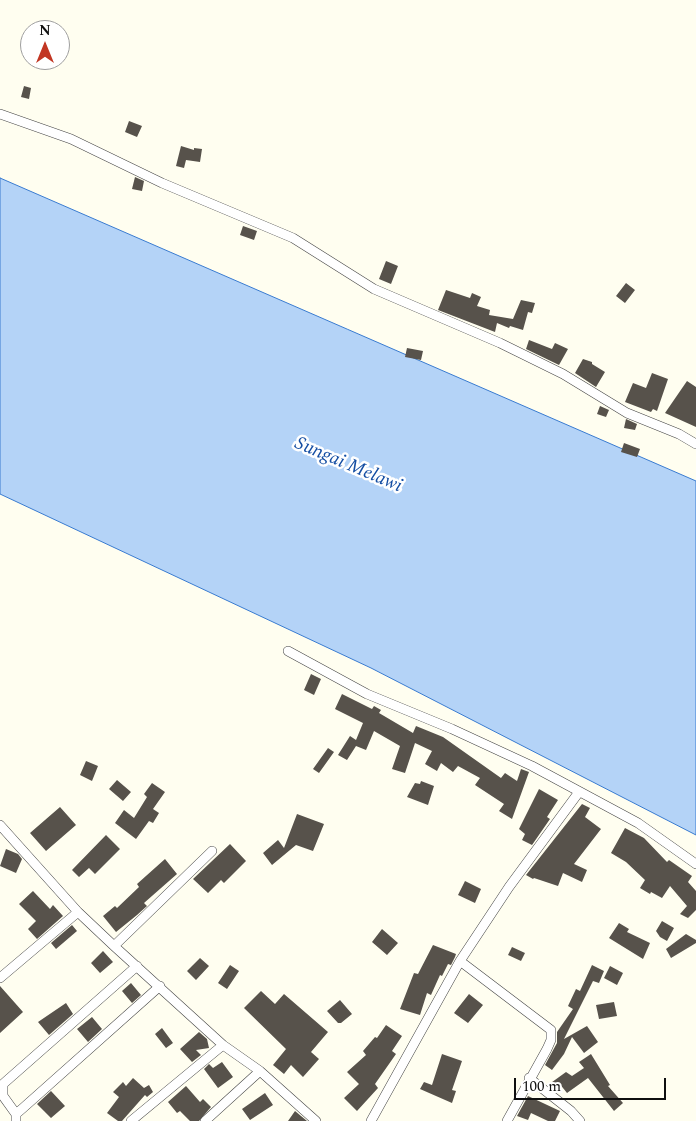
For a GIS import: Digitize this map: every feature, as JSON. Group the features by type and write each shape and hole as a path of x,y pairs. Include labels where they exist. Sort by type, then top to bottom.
{"street":[{"path":"0,114 71,139 188,195 293,238 374,289 500,343 563,374 627,413 696,444"},
{"path":"288,651 367,694 452,728 579,792 638,823 696,864"},
{"path":"371,1121 460,960 509,886 579,792"},
{"path":"2,832 78,912 114,946 223,1045 260,1070 316,1121"},
{"path":"114,946 212,851"},
{"path":"0,978 78,912"},
{"path":"460,960 551,1030 551,1040 507,1121"},
{"path":"137,966 4,1084 3,1096 16,1118 160,986"},
{"path":"131,1121 223,1045"},
{"path":"205,1121 260,1070"},
{"path":"529,1078 571,1111 580,1121"}],"water":[{"name":"Sungai Melawi","path":"0,178 696,481 696,835 371,668 0,494"}],"building":[{"path":"24,86 31,88 29,99 21,97"},
{"path":"129,121 142,126 137,137 125,132"},
{"path":"181,146 194,150 194,148 202,149 200,162 186,160 184,168 176,166"},
{"path":"135,177 144,181 142,191 132,189"},
{"path":"243,226 257,231 254,240 240,235"},
{"path":"386,261 398,266 391,284 379,279"},
{"path":"626,283 635,290 625,303 616,296"},
{"path":"446,290 470,298 472,293 481,297 477,306 490,310 489,315 513,319 521,300 535,303 532,313 528,312 523,330 510,326 509,328 497,323 495,332 438,310"},
{"path":"529,340 552,349 555,343 568,349 559,365 526,349"},
{"path":"407,348 423,351 421,360 405,357"},
{"path":"583,359 592,362 592,364 605,372 596,387 575,373"},
{"path":"652,373 668,379 657,411 653,409 651,412 625,402 633,383 646,388"},
{"path":"687,381 696,387 696,427 665,413"},
{"path":"600,406 609,410 606,417 597,414"},
{"path":"626,419 637,424 635,430 624,428"},
{"path":"624,443 640,449 637,457 621,452"},
{"path":"311,674 321,679 314,695 304,690"},
{"path":"342,694 372,709 374,706 381,710 379,713 413,733 416,726 443,737 501,778 505,773 517,781 521,769 529,772 512,819 499,811 504,804 475,785 480,778 458,766 453,772 441,763 437,771 425,764 432,751 415,743 405,773 392,769 400,746 374,731 366,750 356,746 347,760 338,755 350,736 356,740 363,723 335,709"},
{"path":"328,748 334,752 319,773 313,769"},
{"path":"86,761 98,766 92,781 80,775"},
{"path":"117,780 131,792 123,801 109,789"},
{"path":"421,781 434,786 428,805 407,797 415,783 420,784"},
{"path":"152,783 165,792 153,809 159,813 153,823 149,821 136,839 115,823 124,810 134,818 147,797 144,794"},
{"path":"539,789 558,800 547,817 550,819 532,845 522,840 525,834 519,829"},
{"path":"582,804 590,808 585,817 601,829 574,864 587,870 582,882 563,873 558,886 533,879 526,875"},
{"path":"60,807 76,825 46,851 30,833"},
{"path":"297,814 324,824 313,851 296,845 272,865 263,853 278,840 284,848"},
{"path":"625,828 644,838 667,862 669,860 692,876 688,882 696,891 696,910 688,918 680,914 687,906 670,886 662,898 651,892 650,894 640,888 645,880 626,862 611,853"},
{"path":"106,835 120,849 95,874 89,868 79,877 72,870"},
{"path":"230,844 246,861 224,883 221,880 208,893 193,879"},
{"path":"6,849 18,854 22,859 16,873 0,866"},
{"path":"165,859 177,874 144,903 147,906 116,932 103,916 115,906 117,908 139,887 137,884"},
{"path":"465,881 481,889 475,903 458,895"},
{"path":"33,891 50,909 53,905 63,916 37,939 28,929 36,921 19,904"},
{"path":"662,921 674,928 667,941 660,937 656,931"},
{"path":"619,923 629,929 627,932 650,943 643,959 609,938"},
{"path":"72,925 77,931 56,949 51,943"},
{"path":"382,929 398,943 387,955 372,942"},
{"path":"686,934 696,940 696,943 671,958 666,949"},
{"path":"433,945 456,954 451,965 448,964 442,976 440,975 431,995 427,993 420,1015 400,1009 414,973 418,974"},
{"path":"512,947 525,953 521,961 508,955"},
{"path":"103,951 113,962 100,973 91,963"},
{"path":"200,958 209,966 196,980 187,971"},
{"path":"230,965 239,971 227,989 218,983"},
{"path":"592,965 604,971 599,983 593,981 564,1039 587,1026 598,1042 584,1053 572,1037 564,1054 552,1070 545,1065 557,1043 557,1032 573,1009 568,1006 576,989 580,991"},
{"path":"610,966 623,973 617,985 604,978"},
{"path":"131,983 141,995 132,1003 122,991"},
{"path":"0,986 23,1012 0,1033"},
{"path":"261,991 275,1004 284,994 328,1032 311,1052 319,1059 303,1077 291,1065 284,1074 273,1065 286,1049 244,1008"},
{"path":"469,994 483,1005 468,1023 454,1013"},
{"path":"340,1000 352,1014 341,1023 338,1023 327,1011"},
{"path":"614,1002 617,1016 599,1019 596,1005"},
{"path":"66,1003 73,1014 49,1035 38,1022"},
{"path":"92,1017 102,1029 88,1042 77,1029"},
{"path":"386,1025 402,1036 392,1051 396,1054 375,1084 378,1088 357,1111 344,1098 359,1084 347,1072 366,1055 363,1051 375,1037 377,1038"},
{"path":"162,1028 173,1043 166,1048 155,1034"},
{"path":"199,1032 207,1039 209,1048 196,1050 201,1055 192,1062 180,1049"},
{"path":"442,1054 462,1061 452,1090 456,1091 452,1103 420,1089 424,1082 432,1085"},
{"path":"591,1054 610,1085 608,1086 623,1103 614,1111 588,1078 567,1093 559,1083 555,1090 548,1085 566,1072 572,1076 584,1068 579,1062"},
{"path":"222,1062 233,1077 218,1088 204,1069 209,1064 213,1068"},
{"path":"133,1078 144,1088 149,1085 153,1092 147,1097 145,1095 122,1121 118,1121 107,1113 119,1097 113,1092 123,1082 126,1086"},
{"path":"186,1086 200,1102 203,1099 211,1107 199,1121 190,1121 180,1111 177,1113 168,1102"},
{"path":"51,1091 65,1106 51,1118 37,1104"},
{"path":"265,1093 273,1105 250,1120 242,1109"},
{"path":"528,1096 560,1111 555,1121 548,1121 531,1113 528,1120 517,1116"},
{"path":"295,1111 307,1121 288,1121"}]}
